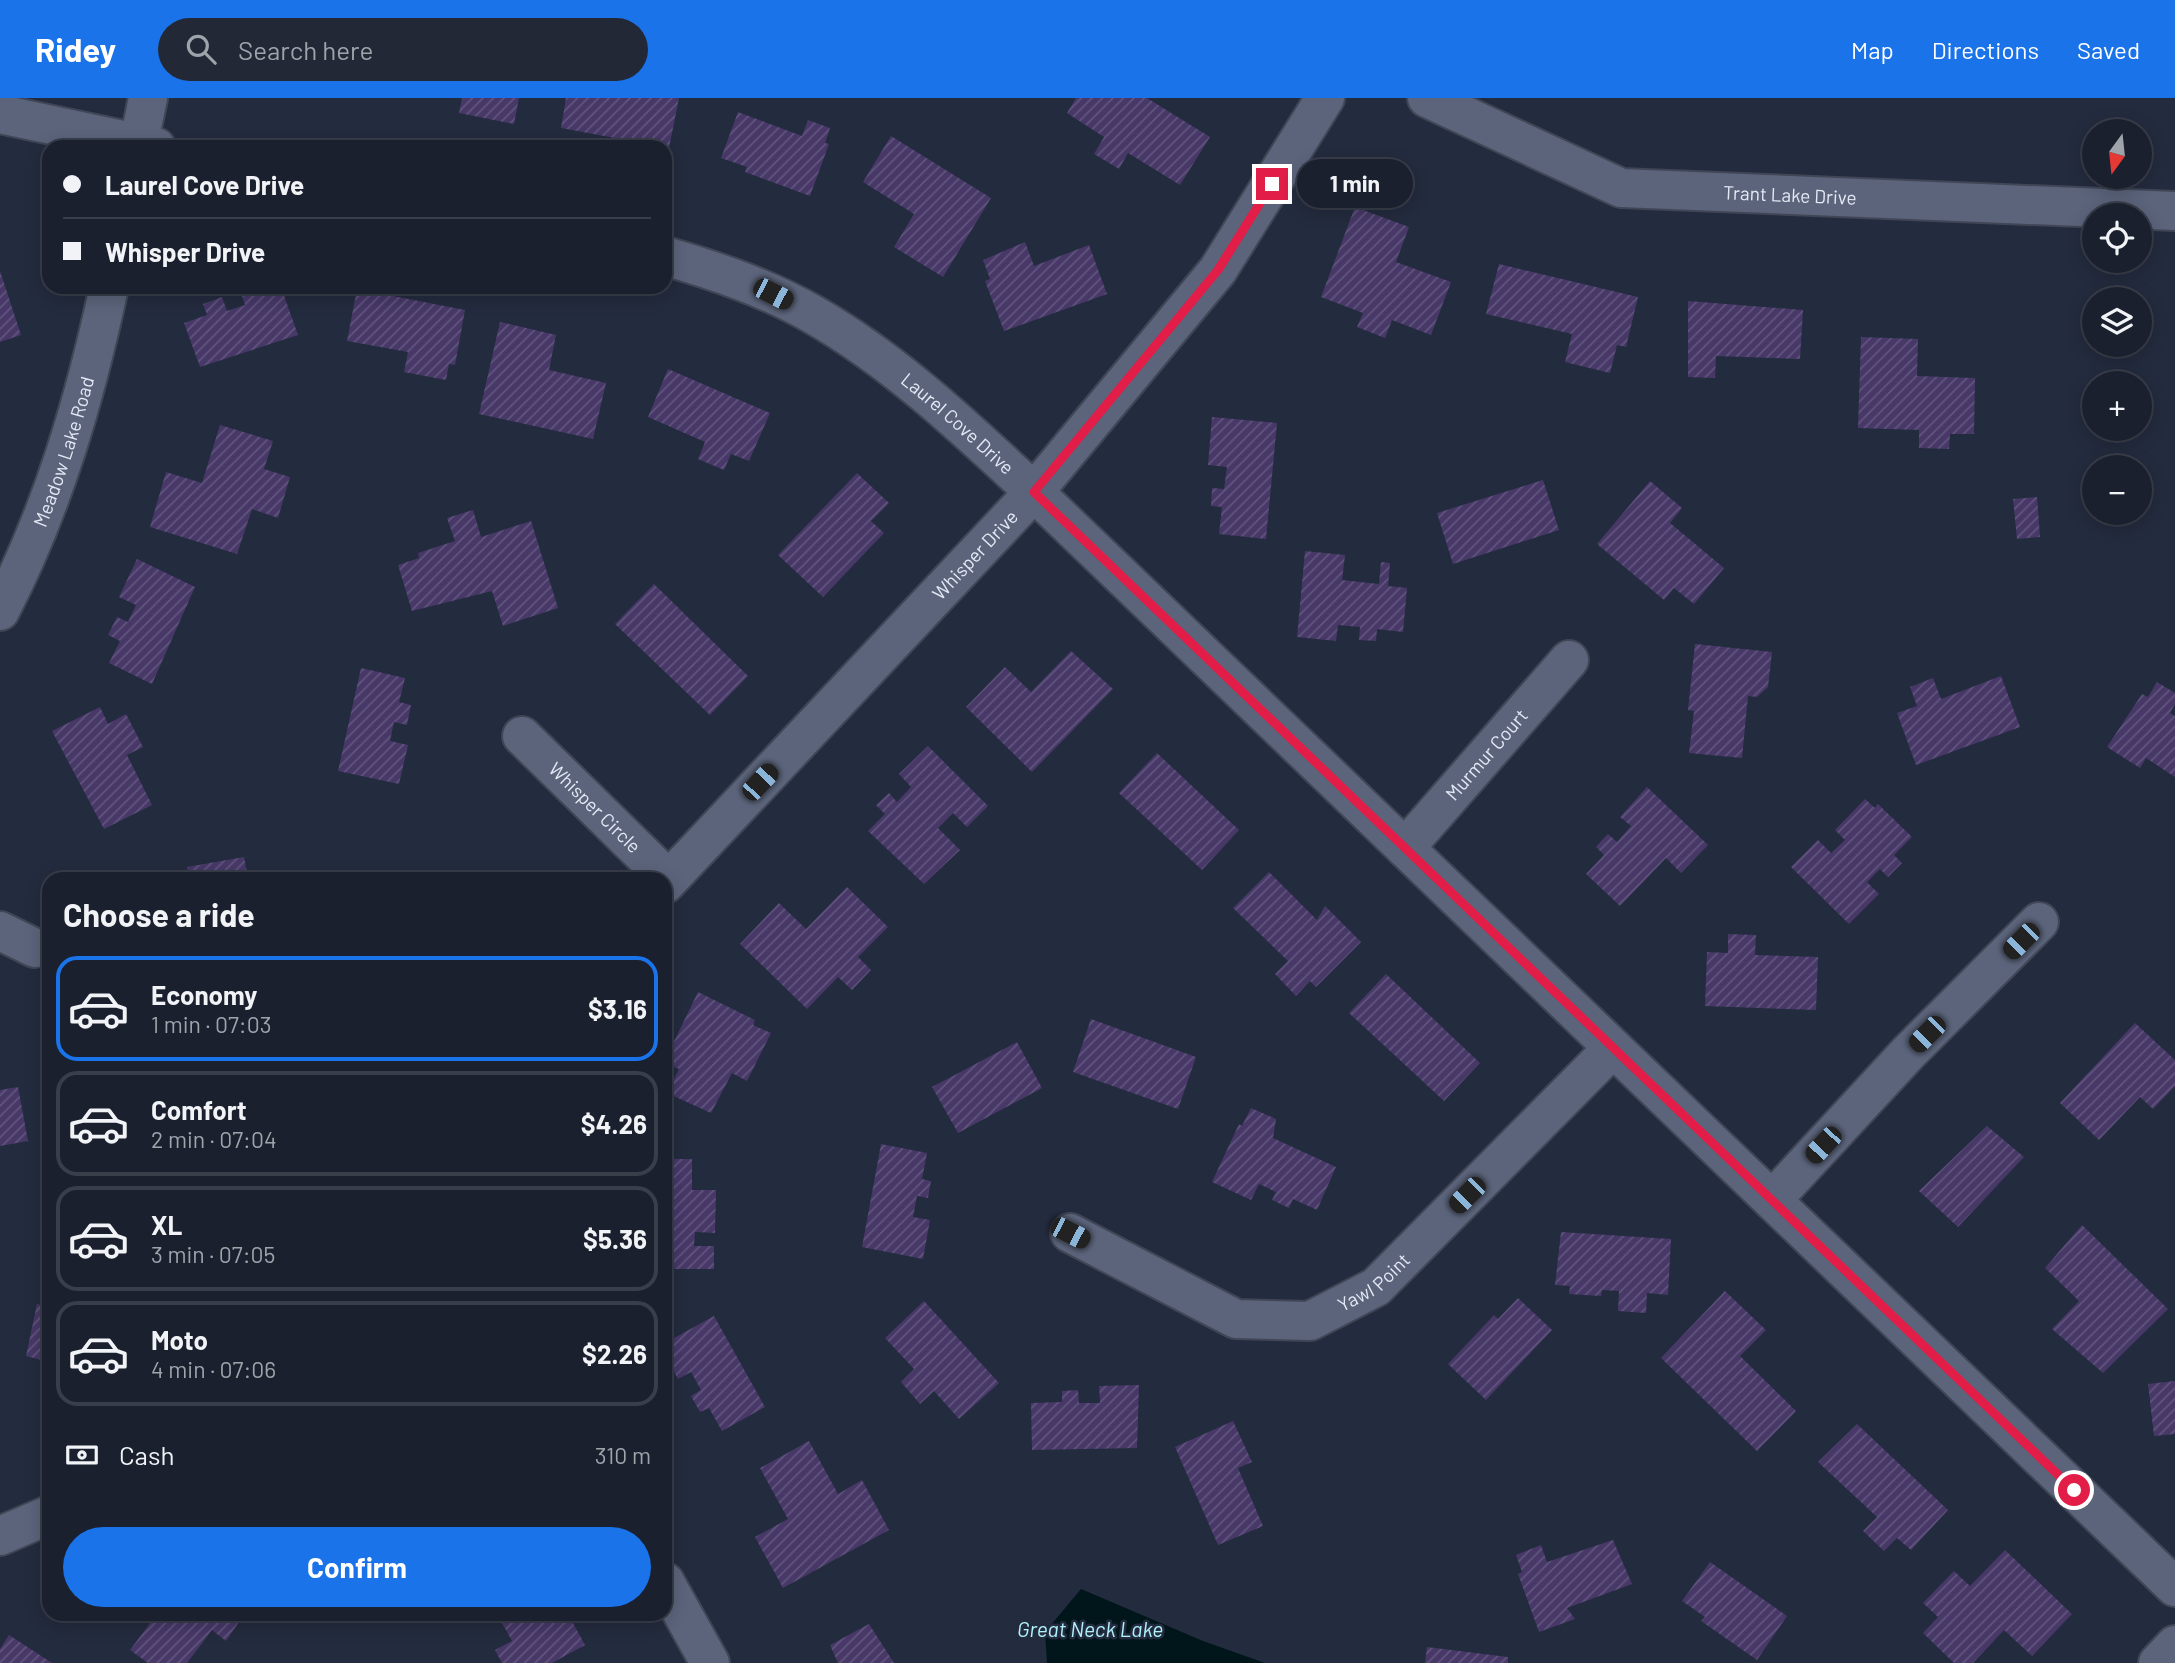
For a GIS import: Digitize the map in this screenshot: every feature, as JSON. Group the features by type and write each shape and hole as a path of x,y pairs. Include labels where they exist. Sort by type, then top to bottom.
{"street":[{"path":"144,140 148,98"},
{"name":"Whisper Drive","path":"672,876 1034,492 1218,270 1325,98"},
{"name":"Trant Lake Drive","path":"1427,98 1622,188 2175,211"},
{"path":"0,114 117,140"},
{"name":"Laurel Cove Drive","path":"672,258 715,270 815,315 881,359 945,409 2175,1587"},
{"name":"Meadow Lake Road","path":"0,611 33,542 62,465 92,367 108,294"},
{"name":"Murmur Court","path":"1405,848 1569,660"},
{"name":"Whisper Circle","path":"522,736 658,872"},
{"path":"1772,1200 1908,1053 2039,922"},
{"path":"0,931 35,948"},
{"name":"Yawl Point","path":"1070,1233 1236,1318 1310,1321 1376,1287 1613,1048"},
{"path":"0,1536 42,1518"},
{"path":"672,1595 710,1663"},
{"path":"2158,1663 2175,1645"}],"water":[{"name":"Great Neck Lake","path":"1081,1589 1203,1641 1265,1663 1047,1663 1045,1632"}],"building":[{"path":"462,98 519,98 514,124 459,113"},
{"path":"566,98 679,98 671,140 626,140 561,128"},
{"path":"1076,98 1147,98 1210,137 1180,185 1128,153 1119,169 1094,154 1104,137 1067,113"},
{"path":"738,112 802,136 808,120 830,128 825,143 829,144 810,196 745,172 747,167 721,158"},
{"path":"891,136 991,198 943,277 894,247 914,214 863,182"},
{"path":"1355,207 1409,227 1396,262 1451,282 1431,335 1392,320 1385,338 1357,327 1363,313 1321,297"},
{"path":"1025,242 1034,266 1089,245 1107,294 1004,331 985,281 990,279 983,260"},
{"path":"1499,264 1638,297 1626,347 1617,345 1610,373 1565,362 1572,334 1486,314"},
{"path":"0,271 21,335 0,342"},
{"path":"241,294 283,294 298,335 200,367 184,323 207,315 203,304 222,297 227,311 245,305"},
{"path":"356,294 383,294 465,310 455,365 449,364 446,380 404,372 408,352 347,341"},
{"path":"1688,301 1803,310 1800,359 1716,356 1715,378 1688,377"},
{"path":"500,322 556,335 549,370 606,383 593,439 479,414"},
{"path":"1861,337 1918,339 1917,376 1975,378 1974,434 1950,434 1949,449 1919,448 1919,430 1858,428"},
{"path":"668,369 770,413 749,461 731,454 724,470 698,459 705,442 648,417"},
{"path":"1212,417 1277,423 1266,539 1219,534 1222,507 1211,506 1212,488 1224,489 1227,467 1208,465"},
{"path":"220,425 273,441 264,469 290,477 278,518 252,509 237,554 150,527 166,472 202,483"},
{"path":"857,473 889,503 871,521 884,533 823,597 778,555"},
{"path":"1543,480 1559,530 1453,564 1437,513"},
{"path":"1650,481 1682,508 1670,523 1724,568 1694,604 1674,588 1664,600 1597,544"},
{"path":"2037,497 2040,537 2017,539 2013,499"},
{"path":"473,510 481,537 531,521 558,608 503,626 492,591 412,611 398,565 419,558 418,553 455,541 447,518"},
{"path":"1305,551 1345,555 1342,580 1379,584 1381,562 1390,563 1388,586 1407,588 1403,632 1377,629 1376,641 1359,640 1360,627 1338,625 1336,641 1297,637"},
{"path":"137,559 195,587 152,684 109,663 120,641 108,635 117,617 128,622 136,605 119,597"},
{"path":"654,584 748,676 710,715 615,624"},
{"path":"1695,644 1772,652 1768,687 1757,697 1748,696 1742,758 1689,753 1694,711 1688,710"},
{"path":"1071,651 1113,689 1032,772 966,707 1005,667 1031,692"},
{"path":"361,668 405,678 399,702 411,705 407,725 394,722 390,741 408,745 399,784 338,771"},
{"path":"2001,676 2020,727 1916,765 1897,713 1917,706 1910,687 1933,678 1941,699"},
{"path":"2157,682 2175,693 2175,704 2170,713 2175,716 2175,777 2146,758 2140,768 2107,747 2142,694 2148,697"},
{"path":"100,707 108,724 126,714 143,747 127,755 152,805 104,829 52,731"},
{"path":"928,746 988,806 967,827 953,813 938,828 960,850 924,884 868,831 885,814 876,805 889,793 897,802 911,787 899,774"},
{"path":"1157,753 1239,830 1202,870 1119,793"},
{"path":"1647,787 1708,845 1681,873 1666,858 1620,906 1586,874 1604,855 1596,847 1602,840 1608,834 1617,842 1631,826 1620,817"},
{"path":"1865,799 1875,808 1878,804 1912,837 1894,855 1902,863 1888,877 1880,869 1867,882 1879,894 1849,924 1791,867 1818,840 1831,853 1845,840 1835,830"},
{"path":"244,857 247,872 188,872 187,867"},
{"path":"1269,872 1317,920 1325,906 1361,942 1316,987 1310,981 1296,996 1275,974 1288,961 1233,908"},
{"path":"847,887 888,927 858,957 871,970 852,990 838,977 807,1009 740,944 779,903 806,929"},
{"path":"1728,934 1756,935 1755,955 1818,957 1816,1010 1705,1006 1707,952 1728,953"},
{"path":"1386,974 1480,1063 1444,1101 1349,1013"},
{"path":"698,992 755,1020 753,1025 771,1033 747,1081 732,1073 711,1113 672,1095 672,1083 679,1069 672,1066 672,1046"},
{"path":"1091,1019 1196,1057 1178,1109 1073,1072"},
{"path":"2135,1023 2175,1060 2175,1086 2153,1109 2140,1097 2099,1140 2060,1103"},
{"path":"1017,1042 1042,1088 958,1133 932,1087"},
{"path":"18,1087 28,1141 0,1146 0,1090"},
{"path":"1251,1108 1276,1119 1273,1138 1336,1167 1317,1210 1293,1199 1289,1208 1272,1200 1276,1192 1259,1184 1251,1200 1212,1182 1239,1124 1242,1126"},
{"path":"1987,1126 2024,1157 1958,1227 1919,1191"},
{"path":"881,1144 927,1153 922,1179 931,1181 928,1198 917,1196 913,1217 930,1220 923,1259 862,1247"},
{"path":"672,1159 692,1159 692,1190 716,1190 715,1233 695,1232 694,1246 714,1246 714,1269 672,1269"},
{"path":"2082,1225 2168,1309 2103,1373 2052,1329 2079,1301 2045,1268"},
{"path":"1561,1232 1671,1239 1668,1295 1647,1293 1646,1313 1618,1311 1619,1291 1602,1290 1601,1296 1569,1294 1570,1286 1555,1285"},
{"path":"1725,1291 1766,1330 1740,1356 1796,1411 1757,1451 1661,1358"},
{"path":"1518,1298 1552,1330 1486,1400 1448,1364 1494,1315 1498,1319"},
{"path":"924,1301 999,1383 959,1419 934,1391 920,1404 901,1382 914,1369 885,1338"},
{"path":"37,1304 42,1305 42,1360 26,1356"},
{"path":"714,1316 765,1407 722,1431 709,1408 700,1412 691,1396 701,1390 691,1372 678,1379 672,1368 672,1339"},
{"path":"2175,1381 2175,1434 2154,1436 2148,1384"},
{"path":"1139,1385 1137,1448 1032,1450 1031,1403 1062,1402 1062,1391 1078,1390 1079,1403 1100,1403 1099,1386"},
{"path":"1233,1421 1252,1462 1238,1468 1263,1526 1218,1545 1175,1447"},
{"path":"1857,1424 1948,1510 1911,1550 1897,1538 1884,1551 1863,1531 1877,1517 1818,1462"},
{"path":"809,1441 838,1494 862,1480 889,1530 783,1588 755,1537 788,1519 760,1468"},
{"path":"1613,1540 1632,1584 1567,1608 1575,1619 1539,1632 1518,1574 1522,1572 1516,1555 1541,1545 1547,1562"},
{"path":"2005,1550 2072,1614 2032,1656 2004,1630 1973,1663 1954,1663 1923,1633 1938,1617 1923,1603 1954,1571 1970,1586"},
{"path":"1710,1562 1787,1616 1757,1660 1701,1621 1705,1617 1682,1601"},
{"path":"152,1621 239,1622 226,1641 212,1630 187,1663 148,1663 130,1650"},
{"path":"501,1621 572,1621 585,1645 552,1663 502,1663 495,1650 512,1641"},
{"path":"869,1624 894,1663 838,1663 830,1645"},
{"path":"9,1635 52,1663 0,1663 0,1649"},
{"path":"1427,1647 1508,1657 1508,1663 1425,1663"}],"route":[{"path":"1272,184 1218,270 1034,492 2074,1490"}]}
